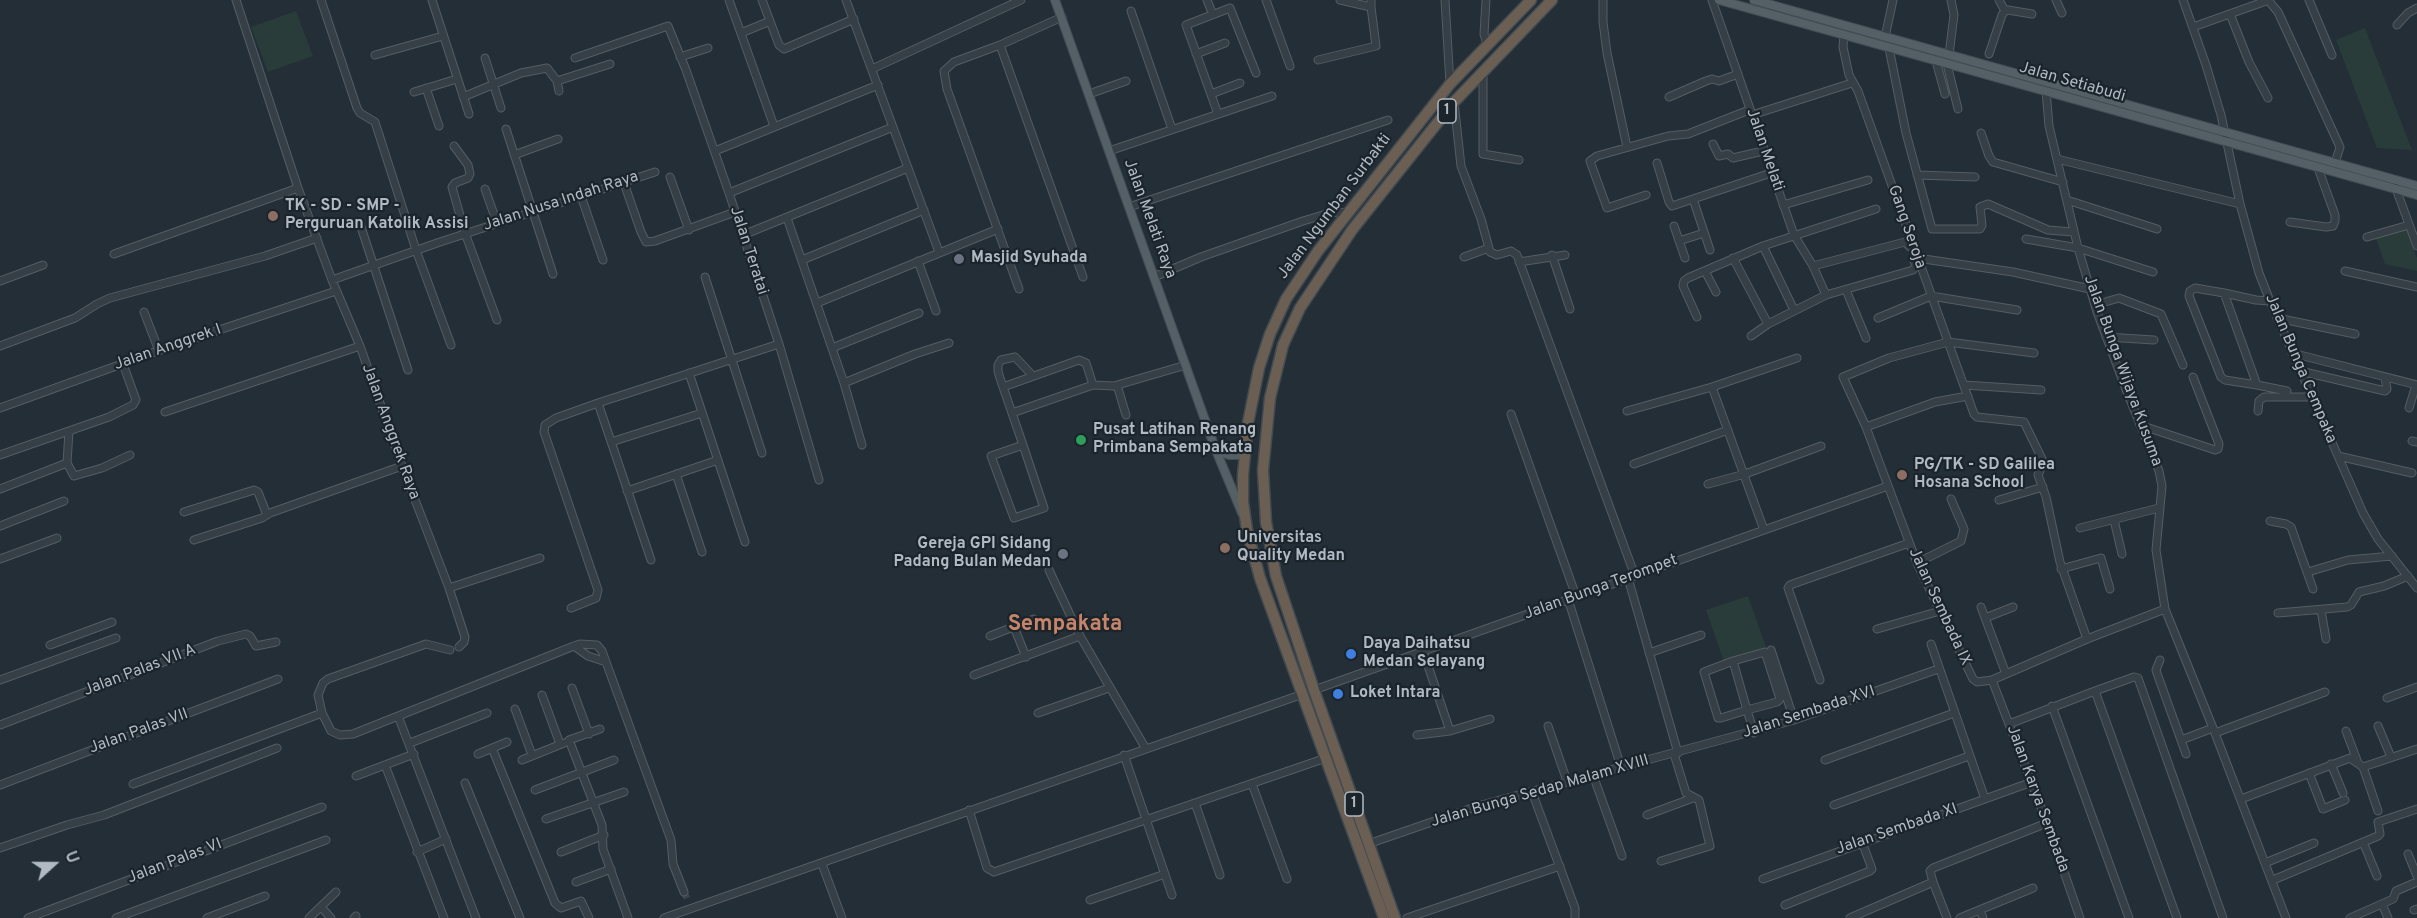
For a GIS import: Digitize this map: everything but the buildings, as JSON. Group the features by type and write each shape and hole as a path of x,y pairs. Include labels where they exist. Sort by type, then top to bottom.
{"highway":[{"name":"Jalan Ngumban Surbakti","path":"1395,918 1308,692 1264,593 1245,520 1243,475 1256,379 1270,334 1286,299 1318,251 1450,84 1531,0"},
{"name":"Jalan Ngumban Surbakti","path":"1384,918 1326,758 1276,576 1264,490 1266,428 1283,345 1300,308 1352,230 1454,102 1552,0"},
{"path":"1344,217 1352,230"}],"main road":[{"name":"Jalan Melati Raya","path":"1055,0 1215,448 1245,520"},
{"name":"Jalan Setiabudi","path":"1719,0 1885,37 1948,59"},
{"name":"Jalan Setiabudi","path":"1754,0 1844,35 1889,48 1936,60 1987,63 2417,186"},
{"name":"Jalan Setiabudi","path":"1987,63 2046,91 2417,195"},
{"path":"1215,448 1230,455 1245,455"}],"street":[{"name":"Jalan Anggrek Raya","path":"236,0 298,188 336,291 360,346 448,588 465,641 459,647"},
{"path":"321,0 357,108 360,113 375,122 416,250 451,345"},
{"path":"432,0 469,114"},
{"path":"729,0 774,126"},
{"path":"762,0 779,45 784,49 854,20"},
{"path":"846,0 939,252"},
{"path":"872,69 1021,0"},
{"path":"1207,0 1211,10"},
{"path":"1266,0 1290,66"},
{"path":"1318,60 1376,46 1371,3 1340,0"},
{"path":"1445,0 1450,84"},
{"path":"1486,0 1484,34 1488,44"},
{"path":"1603,0 1607,53 1627,147"},
{"name":"Jalan Melati","path":"1712,0 1794,235 1813,266 1826,295"},
{"path":"1885,37 1893,0"},
{"path":"1951,0 1954,15 1948,59 1958,109"},
{"path":"1999,0 2007,10 2032,14"},
{"path":"1987,63 2002,15 2007,10 2008,0"},
{"path":"2056,0 2062,13"},
{"path":"2193,27 2269,0 2277,12 2340,147 2335,163"},
{"path":"2309,0 2332,55"},
{"name":"Jalan Bunga Cempaka","path":"2186,1 2227,142 2240,204 2259,273 2270,301 2368,524 2417,588"},
{"path":"1218,114 1186,25 1230,8 1256,73"},
{"path":"2397,25 2408,13 2417,8"},
{"path":"1131,11 1172,129"},
{"path":"2230,14 2248,62 2268,98"},
{"path":"1019,289 947,89 944,71 954,62 1000,45 1062,17"},
{"path":"741,33 770,21"},
{"name":"Jalan Teratai","path":"575,58 668,26 729,193 779,344 819,480"},
{"name":"Gang Seroja","path":"1844,35 1845,61 1852,82 1858,91 1917,258 1977,417 2027,424 2043,462 2039,473 2043,487"},
{"path":"375,55 444,36"},
{"path":"1196,54 1225,43"},
{"path":"1000,45 1083,277"},
{"path":"680,57 708,48"},
{"path":"1889,48 1906,133 1933,230 1978,229 1982,225 1980,207 1988,204 2048,230 2073,232"},
{"path":"485,58 501,108"},
{"path":"1936,60 1945,94"},
{"path":"557,81 610,64"},
{"path":"463,97 521,73 547,68 557,81 559,91"},
{"path":"1483,71 1483,154 1519,160"},
{"path":"1669,97 1706,81 1712,79 1719,81 1738,74"},
{"path":"414,92 457,79"},
{"path":"1089,94 1126,81"},
{"path":"1646,195 1609,208 1604,203 1590,161 1597,156 1668,136 1688,134 1750,112 1852,82"},
{"path":"1211,94 1240,83"},
{"path":"715,151 878,85"},
{"path":"426,88 439,126"},
{"name":"Jalan Bunga Wijaya Kusuma","path":"2046,91 2049,126 2073,232 2106,337 2159,471 2162,486 2158,508 2156,550 2165,609 2286,918"},
{"path":"1109,151 1272,96"},
{"path":"1454,102 1461,166 1481,219 1489,248 1494,255 1508,251 1514,252 1519,262 1631,577 1686,793 1700,802 1710,846 1661,861"},
{"path":"1129,207 1388,120"},
{"path":"729,193 893,127"},
{"path":"506,129 554,274"},
{"path":"1981,132 1993,162 2063,182"},
{"path":"514,155 558,139"},
{"path":"1713,144 1719,156 1728,154 1733,158 1763,151"},
{"path":"454,146 470,171 468,178 455,183 452,187 465,233 497,320"},
{"path":"2057,159 2240,204"},
{"path":"1657,163 1670,204 1674,206 1771,173"},
{"path":"742,234 908,168"},
{"path":"2290,222 2326,227 2333,226 2336,221 2318,168"},
{"name":"Jalan Nusa Indah Raya","path":"332,280 465,233 655,172"},
{"path":"1917,175 1976,177"},
{"path":"670,177 688,230"},
{"path":"2393,179 2417,246"},
{"path":"1783,206 1868,180"},
{"path":"624,183 646,242 656,241 735,212"},
{"path":"114,254 298,188"},
{"path":"485,189 497,223"},
{"path":"581,196 603,260"},
{"path":"1693,199 1710,250"},
{"path":"2067,200 2157,228"},
{"path":"1697,317 1683,286 1684,281 1763,246 1876,209"},
{"path":"802,260 924,210"},
{"path":"1154,277 1201,257 1304,221 1333,212 1344,217"},
{"path":"787,218 844,383 862,445"},
{"path":"360,224 408,370"},
{"path":"2367,237 2409,225"},
{"path":"1674,226 1685,258"},
{"path":"817,303 998,228"},
{"path":"1679,241 1704,233"},
{"path":"0,346 75,318 110,298 264,256 317,238"},
{"path":"2026,239 2078,248 2153,272"},
{"path":"1751,336 1768,324 1826,295 1916,268 1907,243 1813,266"},
{"path":"1763,246 1794,310"},
{"path":"1464,257 1489,248"},
{"path":"1519,262 1552,255 1565,255"},
{"path":"1552,255 1570,309"},
{"path":"1733,258 1768,324"},
{"path":"1917,258 2013,272 2090,289"},
{"path":"918,261 936,311"},
{"path":"0,281 43,265"},
{"path":"2345,270 2417,287"},
{"path":"1705,271 1716,292"},
{"path":"705,277 762,453"},
{"path":"2270,301 2195,288 2190,291 2189,296 2222,380 2288,391"},
{"path":"1846,290 1866,338"},
{"name":"Jalan Anggrek I","path":"0,408 336,291"},
{"path":"2224,293 2257,385"},
{"path":"1878,318 1931,296 2017,310"},
{"path":"2095,305 2119,298 2161,314 2183,365"},
{"path":"144,312 159,351"},
{"path":"832,348 920,313"},
{"path":"2277,318 2355,334"},
{"path":"2106,337 2154,340"},
{"path":"1948,342 2034,352"},
{"name":"Jalan Sembada IX","path":"1948,342 1889,358 1843,377 1866,427 1917,563 1973,679 1977,682 1992,680"},
{"path":"570,608 596,598 598,590 544,428 549,421 779,344"},
{"path":"844,383 915,354 949,344"},
{"path":"165,412 360,346"},
{"path":"2292,352 2416,385 2409,408"},
{"path":"1023,445 992,456 1014,518 1044,508 1004,387 998,371 998,365 1001,360 1015,357 1033,376"},
{"path":"1627,411 1712,387 1797,358"},
{"path":"1004,387 1079,360 1086,363 1093,385"},
{"path":"0,455 109,417 134,404 136,400 123,364"},
{"path":"1012,412 1093,385 1097,387 1117,385 1186,365"},
{"path":"2300,371 2385,391 2387,388 2385,378"},
{"path":"689,373 745,542"},
{"path":"2140,425 2215,450 2218,448 2219,444 2193,377"},
{"path":"1117,385 1126,415"},
{"path":"1964,385 2041,390"},
{"path":"1712,387 1764,530"},
{"path":"1866,427 1935,402 1968,396"},
{"path":"2258,411 2259,401 2264,397 2311,397"},
{"path":"598,403 651,560"},
{"path":"611,442 702,413"},
{"path":"1511,414 1576,596"},
{"path":"69,430 67,463 73,475 78,476 130,455"},
{"path":"1634,464 1728,430"},
{"path":"1708,484 1745,474 1821,446"},
{"path":"2338,456 2412,473"},
{"path":"627,490 718,460"},
{"path":"0,489 67,463"},
{"path":"194,540 402,466"},
{"path":"676,474 702,552"},
{"name":"Jalan Bunga Terompet","path":"664,918 689,905 822,864 1124,755 1888,486"},
{"path":"2000,500 2043,487 2061,568 2087,639"},
{"path":"184,512 254,490 258,492 267,515"},
{"path":"1917,563 1961,541 1964,536 1964,529 1951,499"},
{"path":"0,526 64,501"},
{"path":"2080,528 2158,508"},
{"path":"2114,520 2122,554"},
{"path":"2270,521 2291,527 2313,589"},
{"path":"0,559 57,538"},
{"path":"1821,680 1788,588 1790,585 1909,543"},
{"path":"2307,572 2348,560 2392,556"},
{"path":"448,588 540,558"},
{"path":"2061,568 2101,558 2110,589"},
{"path":"1049,570 1080,636 1146,749"},
{"path":"2278,613 2349,606 2359,592 2408,576"},
{"path":"1568,599 1622,767"},
{"path":"1981,607 2006,674"},
{"path":"1985,618 2013,607"},
{"path":"1992,680 2087,639 2165,609"},
{"path":"1876,629 1940,610"},
{"path":"2321,610 2326,639"},
{"path":"990,636 1034,619"},
{"path":"50,645 112,622"},
{"path":"1014,627 1026,657"},
{"path":"81,634 86,649"},
{"name":"Jalan Palas VII A","path":"0,725 218,641 246,634 257,647 276,642"},
{"path":"1649,653 1701,635"},
{"path":"974,675 1080,636"},
{"path":"0,680 116,638"},
{"path":"450,650 426,644 328,679 323,683 318,695 322,713 331,731 346,735 574,646 597,645 602,651 671,840 673,864 684,892"},
{"path":"1930,644 1985,799"},
{"path":"574,646 588,656 606,662"},
{"path":"1771,650 1794,720"},
{"path":"1423,651 1450,731"},
{"path":"1765,652 1780,699 1777,702 1747,710 1718,718 1704,674 1706,671 1733,661 1765,652"},
{"path":"2160,660 2156,670 2186,754"},
{"path":"1733,661 1754,733"},
{"name":"Jalan Sembada XVI","path":"1676,754 1754,733 1938,669"},
{"path":"2009,724 2134,677 2141,681 2223,918"},
{"name":"Jalan Palas VII","path":"0,785 278,679"},
{"name":"Jalan Karya Sembada","path":"1992,680 2032,782 2080,918"},
{"path":"2386,698 2417,687"},
{"path":"572,688 589,734"},
{"path":"1038,713 1109,688"},
{"path":"2095,691 2177,918"},
{"path":"2181,740 2325,692"},
{"path":"542,695 560,744"},
{"path":"2052,706 2129,918"},
{"path":"515,709 532,755"},
{"path":"133,784 322,713"},
{"path":"410,744 487,713"},
{"path":"1825,760 1954,713"},
{"path":"398,716 476,918"},
{"path":"1417,735 1450,731 1490,719"},
{"path":"1548,726 1567,781"},
{"path":"2378,726 2391,757"},
{"path":"522,760 600,729"},
{"path":"2346,731 2378,811"},
{"path":"569,740 604,835 603,845 628,918"},
{"path":"478,754 507,742"},
{"path":"0,848 104,815 277,748"},
{"path":"492,748 555,903 561,908 581,901 589,918"},
{"path":"2241,799 2331,764 2350,759 2361,765 2417,748"},
{"path":"356,776 414,754"},
{"name":"Jalan Bunga Sedap Malam XVIII","path":"1368,844 1478,806 1676,754"},
{"path":"1124,755 1172,895"},
{"path":"1834,805 1969,756"},
{"path":"969,810 987,868 994,872 1326,758"},
{"path":"535,790 614,760"},
{"path":"2309,773 2323,809 2344,797 2331,764"},
{"path":"385,765 444,918"},
{"path":"1593,775 1622,856"},
{"name":"Jalan Sembada XI","path":"1763,879 2032,782"},
{"path":"465,783 520,918"},
{"path":"1252,784 1287,879"},
{"path":"546,819 624,792"},
{"path":"1532,792 1575,908 1575,918"},
{"path":"1647,815 1694,798"},
{"path":"1195,803 1220,875"},
{"name":"Jalan Palas VI","path":"28,918 322,807"},
{"path":"2273,880 2379,836 2378,822 2417,809"},
{"path":"1947,918 1930,872 1937,866 2047,823"},
{"path":"561,852 604,835"},
{"path":"417,852 446,839"},
{"path":"116,918 326,840"},
{"path":"1785,905 1870,871 1872,869 1862,842"},
{"path":"2363,842 2377,876"},
{"path":"2265,863 2314,843"},
{"path":"2408,854 2417,876"},
{"path":"822,864 842,918"},
{"path":"1407,918 1560,866"},
{"path":"576,882 610,869"},
{"path":"1090,900 1165,874"},
{"path":"1851,918 1933,882"},
{"path":"2350,918 2393,899 2396,891 2417,882"},
{"path":"1960,918 2033,888"},
{"path":"309,918 336,892"},
{"path":"207,918 265,896"},
{"path":"2382,904 2388,918"},
{"path":"321,907 331,918"},
{"path":"1980,909 1983,918"}],"green space":[{"path":"296,11 313,56 268,72 251,27"},
{"path":"2365,28 2412,150 2377,148 2336,40"},
{"path":"2406,228 2417,258 2417,271 2385,264 2376,239"},
{"path":"1748,596 1766,647 1724,662 1706,610"}],"tunnel":[{"path":"684,892 688,901"}],"place":[{"name":"TK - SD - SMP - Perguruan Katolik Assisi","path":"273,216"},
{"name":"Masjid Syuhada","path":"959,259"},
{"name":"Pusat Latihan Renang Primbana Sempakata","path":"1081,440"},
{"name":"PG/TK - SD Galilea Hosana School","path":"1902,475"},
{"name":"Universitas Quality Medan","path":"1225,548"},
{"name":"Gereja GPI Sidang Padang Bulan Medan","path":"1063,554"},
{"name":"Daya Daihatsu Medan Selayang","path":"1351,654"},
{"name":"Loket Intara","path":"1338,694"}],"district":[{"name":"Sempakata","path":"1065,626"}]}
